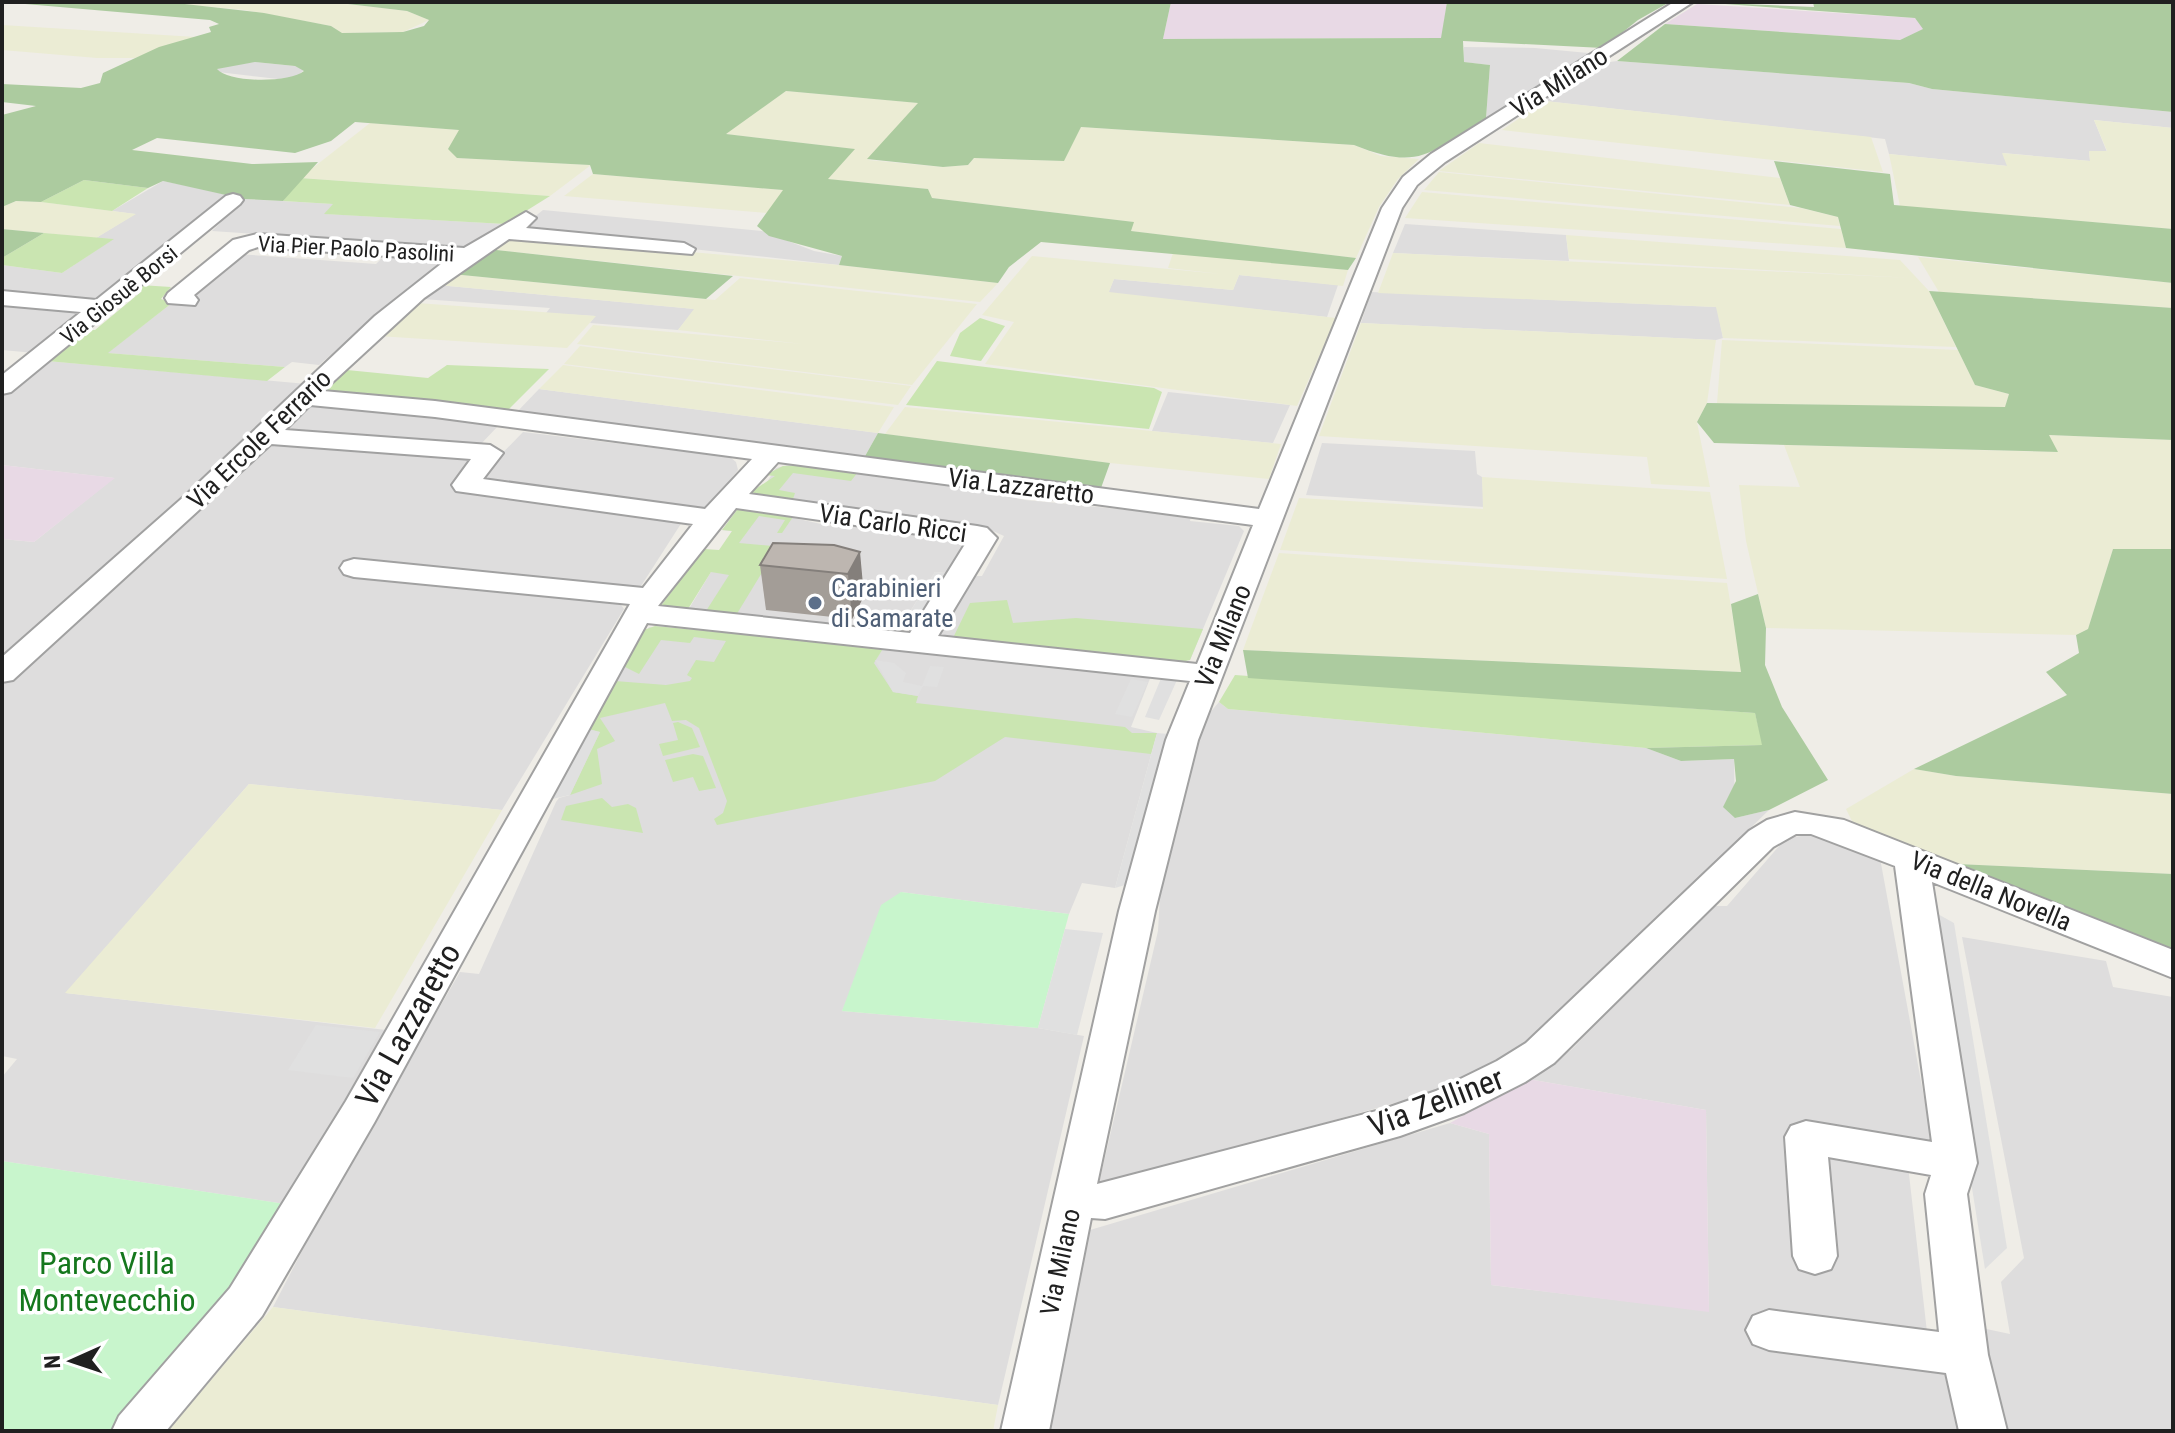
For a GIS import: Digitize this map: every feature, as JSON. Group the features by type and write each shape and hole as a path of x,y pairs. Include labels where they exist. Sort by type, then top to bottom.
{"street":[{"name":"Via Milano","path":"1025,1431 1073,1199 1159,821 1182,740 1387,220 1404,190 1449,150 1685,2"},
{"name":"Via Giosuè Borsi","path":"2,387 42,358 233,200"},
{"name":"Via Ercole Ferrario","path":"2,673 266,436 308,397 334,367 402,307 469,255 516,225 684,249"},
{"name":"Via Pier Paolo Pasolini","path":"145,274 195,286 241,245 257,240 469,255"},
{"path":"2,298 103,307"},
{"path":"2,355 42,358"},
{"name":"Via Lazzaretto","path":"308,397 516,420 1270,519"},
{"path":"516,420 465,485 720,509"},
{"path":"266,436 490,453"},
{"name":"Via Lazzaretto","path":"136,1431 246,1302 360,1112 643,605 720,509 771,454"},
{"name":"Via Carlo Ricci","path":"720,509 977,534 983,538 918,644"},
{"path":"354,568 918,644 1207,674"},
{"name":"Via Zelliner","path":"1073,1199 1105,1202 1343,1137 1452,1103 1501,1080 1540,1053 1761,839 1784,824 1807,821"},
{"name":"Via della Novella","path":"1807,821 1911,857 2173,965"},
{"path":"1911,857 1956,1163 1946,1194 1965,1355 1983,1431"},
{"path":"1815,1256 1806,1137 1956,1163"},
{"path":"1769,1330 1965,1355"}],"shaded area":[{"path":"1171,2 1447,2 1442,38 1163,39"},
{"path":"1697,4 1915,18 1924,29 1900,40 1665,24"},
{"path":"1464,47 1535,48 1588,53 1591,57 1486,118 1490,65 1463,62"},
{"path":"1617,61 1909,83 1932,89 2173,112 2173,128 2094,120 2107,152 2089,152 2090,161 2003,153 2008,166 1889,154 1885,139 1545,101 1548,99 1543,97 1603,63"},
{"path":"255,62 295,66 304,70 296,77 278,79 218,72 217,69"},
{"path":"163,181 229,194 96,301 2,293 2,265 62,273 113,239 96,238 135,214 112,211"},
{"path":"244,199 334,204 326,214 505,224 467,249 212,231 221,222 216,221"},
{"path":"543,210 762,231 814,251 842,256 839,265 518,230"},
{"path":"1405,224 1566,235 1569,261 1393,253"},
{"path":"238,254 376,264 386,254 444,257 447,261 407,290 319,365 292,362 285,367 107,353 172,303 188,304 198,297 187,296"},
{"path":"1239,275 1338,285 1327,317 1108,293 1114,279 1233,290"},
{"path":"438,285 695,309 678,330 590,323 595,316 546,313 550,308 422,299"},
{"path":"1371,292 1717,307 1723,338 1361,323"},
{"path":"2,301 86,311 35,353 2,350"},
{"path":"47,361 307,384 2,657 2,539 34,542 114,478 2,465 2,394"},
{"path":"539,389 878,433 864,458 515,414"},
{"path":"1168,392 1290,405 1273,443 1152,431"},
{"path":"308,406 493,423 498,426 480,445 283,429"},
{"path":"523,432 730,457 736,462 738,470 710,505 702,509 486,480 483,473"},
{"path":"276,441 476,459 454,485 684,519 641,586 628,591 619,602 624,609 502,810 249,784 66,993 386,1030 285,1204 2,1161 2,1077 17,1059 2,1056 2,686"},
{"path":"1322,443 1475,451 1477,474 1482,477 1484,507 1306,495"},
{"path":"2,465 115,478 34,542 2,539"},
{"path":"788,465 982,490 1025,500 1191,516 1190,521 1239,526 1244,531 1190,660 933,638 973,576 982,576 1004,536 993,531 756,499 776,468"},
{"path":"737,510 795,514 794,518 830,526 832,522 969,539 946,573 935,572 897,632 687,612 723,552 732,531 722,530"},
{"path":"965,546 919,628 901,626 935,572 946,573"},
{"path":"649,627 874,662 886,644 1151,676 1131,727 1157,733 1115,888 1082,883 1069,914 901,892 842,1011 1038,1028 1084,1036 998,1405 273,1307 330,1197 460,972 479,974 556,802 570,795 588,729"},
{"path":"875,660 894,663 906,673 903,682 922,686 930,666 944,667 937,687 923,686 918,696 893,692"},
{"path":"1162,676 1177,680 1159,720 1145,717"},
{"path":"1131,679 1148,682 1132,717 1115,714"},
{"path":"1219,702 1228,709 1646,748 1681,761 1734,759 1735,818 1769,810 1523,1048 1444,1089 1098,1187 1158,931 1160,895 1196,729"},
{"path":"588,729 600,732 570,795 552,799"},
{"path":"1157,733 1168,734 1125,885 1115,888"},
{"path":"1817,834 1880,858 1934,1152 1906,1148 1928,1341 1972,1326 2010,1334 2001,1282 2024,1258 1962,937 2106,961 2113,987 2173,997 2173,1431 1047,1431 1090,1230 1450,1123 1489,1134 1491,1285 1709,1311 1706,1110 1528,1079 1571,1050 1709,906 1727,906 1786,838"},
{"path":"1927,908 1954,923 2007,1248 1985,1269"},
{"path":"1065,929 1103,933 1077,1035 1038,1028"},
{"path":"316,1025 380,1032 353,1078 288,1070"},
{"path":"1528,1079 1706,1110 1709,1312 1491,1285 1489,1134 1450,1123"}],"green space":[{"path":"2,2 167,2 264,13 331,26 342,33 403,32 424,26 429,20 407,11 331,2 1171,2 1163,39 1441,38 1447,2 1668,3 1638,20 1603,48 1463,41 1464,62 1490,65 1486,118 1437,149 1410,157 1395,157 1354,145 1081,127 1064,161 974,158 968,165 943,167 867,159 918,103 786,91 726,134 855,149 828,179 928,189 932,198 1134,222 1131,231 1356,258 1348,270 1041,242 1009,267 998,283 839,265 842,256 769,236 757,226 783,190 593,174 590,165 457,158 448,149 459,130 355,122 331,141 295,153 157,138 132,150 252,164 318,162 283,201 244,199 163,181 148,188 84,180 41,202 16,201 2,207 2,115 36,106 2,102 2,84 81,88 100,83 103,73 159,47 211,32 209,27 219,24 210,20","holes":["255,62 295,66 304,71 286,78 259,80 233,77 217,69"]},
{"path":"331,2 407,11 429,20 403,32 341,33 331,26 245,10 167,3"},
{"path":"1698,2 1814,7 1813,2 2173,2 2173,112 1932,89 1909,83 1617,61 1665,24 1900,40 1923,29 1915,18"},
{"path":"2,25 196,37 135,58 97,58 2,50"},
{"path":"786,91 919,103 868,160 943,167 968,165 974,158 1063,161 1080,127 1354,145 1381,156 1419,159 1398,179 1379,207 1356,258 1130,231 1133,222 931,198 928,189 826,179 854,149 725,134"},
{"path":"1545,101 1871,137 1883,172 1502,130"},
{"path":"2094,120 2173,128 2173,229 1900,206 1889,154 2007,166 2002,153 2090,161 2089,151 2107,151"},
{"path":"370,123 460,130 457,158 591,165 550,196 300,178"},
{"path":"1479,143 1780,178 1790,205 1439,171"},
{"path":"1774,161 1890,174 1894,205 2173,229 2173,283 1846,248 1838,217 1790,205"},
{"path":"1439,172 1801,208 1838,217 1840,226 1424,190"},
{"path":"593,174 784,190 767,213 564,196"},
{"path":"300,178 550,196 505,224 324,214 333,204 283,201"},
{"path":"84,180 148,188 112,211 41,202"},
{"path":"1422,192 1841,229 1846,248 1405,218"},
{"path":"16,201 136,214 96,238 2,229 2,207"},
{"path":"2,229 44,233 2,258"},
{"path":"44,233 114,239 62,273 2,265 2,258"},
{"path":"1566,235 1900,260 1929,291 1956,347 1723,338 1716,307 1378,293 1393,253 1911,278 1569,259"},
{"path":"508,236 839,265 998,283 980,302 487,249"},
{"path":"487,249 733,276 706,299 452,274"},
{"path":"1173,253 1348,270 1343,286 1239,275 1233,290 1114,279 1109,292 1336,318 1297,406 985,364 1014,322 982,315 1032,256 1221,274 1168,268"},
{"path":"1918,257 2173,283 2173,308 1939,292"},
{"path":"452,274 715,300 740,278 977,304 912,385 577,344 593,325 803,344 678,330 694,309 438,285"},
{"path":"140,285 171,287 161,299 172,303 108,353 285,367 267,381 47,361 84,330 95,330 142,291 134,289"},
{"path":"1929,291 2173,308 2173,440 2049,435 2058,452 1714,443 1697,422 1707,403 2005,407 2009,394 1975,385"},
{"path":"417,303 596,316 567,348 378,336"},
{"path":"980,318 1005,326 981,361 950,356 960,333"},
{"path":"1361,323 1716,340 1707,403 1697,422 1710,487 1651,484 1647,457 1319,436"},
{"path":"1722,340 1958,350 1975,385 2009,394 2005,408 1717,403"},
{"path":"580,346 911,386 898,405 564,364"},
{"path":"937,361 1154,388 1162,392 1149,429 906,405"},
{"path":"447,365 549,369 505,413 326,392 327,386 347,370 428,378"},
{"path":"563,365 894,407 878,433 539,389"},
{"path":"905,407 1281,444 1269,479 1110,463 885,434"},
{"path":"878,433 1110,463 1101,488 864,458"},
{"path":"2048,435 2173,440 2173,549 2113,549 2088,629 2076,635 1766,628 1746,541 1739,485 1800,487 1784,445 2057,452"},
{"path":"802,465 858,472 851,481 793,473 779,490 795,493 792,502 748,494 775,476 765,475 783,466"},
{"path":"1482,477 1710,492 1727,579 1280,550 1299,498 1483,509"},
{"path":"737,510 795,514 782,533 777,533 785,520 759,516 739,543 783,547 772,556 735,617 660,607 704,549 719,550 732,531 722,530","holes":["711,572 729,575 706,611 688,609"]},
{"path":"2113,549 2173,549 2173,794 1956,776 1914,769 2067,695 2046,672 2079,653 2076,635 2088,629"},
{"path":"1279,553 1727,583 1742,672 1243,650"},
{"path":"1758,594 1766,628 1765,665 1782,707 1828,780 1769,810 1735,818 1723,807 1736,781 1734,759 1681,761 1646,748 1762,745 1755,713 1248,678 1243,650 1741,672 1731,604"},
{"path":"1007,600 1013,623 1076,618 1203,629 1190,660 1173,664 952,640 970,603"},
{"path":"655,626 739,634 743,629 886,644 874,663 893,692 918,696 916,703 1125,727 1132,733 1157,733 1151,754 1005,737 935,781 717,825 714,819 723,813 727,801 699,728 686,720 672,721 665,703 600,718 615,741 597,749 602,784 570,795 600,732 588,729 615,681 666,685 690,681 692,678 687,675 696,660 714,662 726,641 694,637 690,643 661,640 639,674 621,665 641,631"},
{"path":"1235,675 1755,713 1763,745 1646,748 1228,709 1219,702"},
{"path":"673,723 692,728 700,747 663,756 659,744 678,740"},
{"path":"693,754 703,756 716,788 699,791 693,777 673,782 665,760"},
{"path":"1914,769 1956,776 2173,794 2173,874 1957,864 1853,823 1846,809"},
{"path":"249,784 502,810 375,1028 65,993"},
{"path":"602,798 612,807 628,804 636,808 643,833 561,820 566,806"},
{"path":"1957,864 2173,874 2173,950"},
{"path":"901,892 1069,914 1038,1028 842,1011 881,905"},
{"name":"Parco Villa Montevecchio","path":"2,1161 285,1204 209,1326 110,1431 2,1431"},
{"path":"273,1307 998,1405 993,1431 168,1431"}],"building":[{"path":"773,543 834,545 860,552 848,574 760,565"}],"place":[{"name":"Carabinieri di Samarate","path":"815,603"}]}
